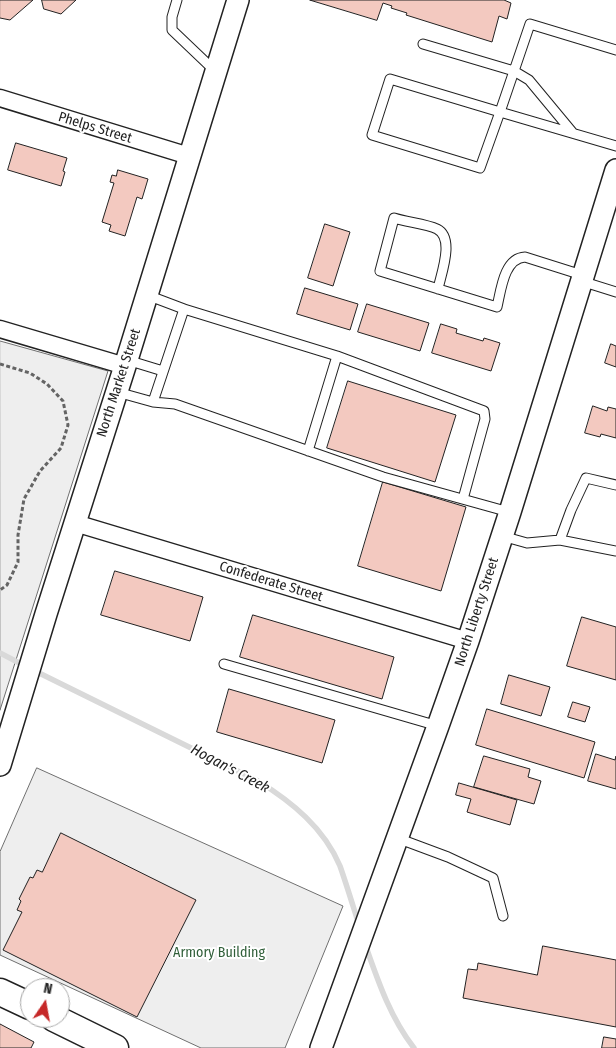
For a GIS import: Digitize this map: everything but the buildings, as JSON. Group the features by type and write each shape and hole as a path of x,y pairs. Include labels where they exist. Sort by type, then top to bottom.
{"main road":[{"path":"0,992 20,1001"},
{"path":"70,1026 115,1048"}],"street":[{"name":"North Market Street","path":"0,765 6,730 26,682 238,0"},
{"name":"Phelps Street","path":"0,98 189,156"},
{"name":"North Liberty Street","path":"321,1048 468,641 616,170"},
{"path":"0,329 126,363"},
{"name":"Confederate Street","path":"75,523 468,641"}],"lane":[{"path":"177,0 172,16 172,30 216,72"},
{"path":"616,50 530,24 500,112 480,168 372,135 390,79 500,112 616,146"},
{"path":"423,44 514,71 529,80 573,133"},
{"path":"438,289 446,254 443,236 437,230 394,218 380,271 438,289 497,307 511,263 525,257 616,292"},
{"path":"147,295 184,309 337,356 484,411 485,419 464,499"},
{"path":"153,402 184,309"},
{"path":"308,451 337,356"},
{"path":"126,363 164,371"},
{"path":"117,392 153,402 175,404 383,477 510,512"},
{"path":"560,540 586,478 616,485"},
{"path":"502,536 527,543 560,540 616,551"},
{"path":"224,664 438,726"},
{"path":"397,838 448,857 493,878 504,916"}],"path":[{"path":"0,364 30,373 47,384 63,401 68,424 61,448 40,471 24,498 18,536 18,562 7,584 0,590"}],"green space":[{"path":"0,341 108,371 0,710"},
{"name":"Armory Building","path":"37,768 343,906 285,1048 201,1048 70,987 70,978 50,978 0,955 0,852"}],"waterway":[{"name":"Hogan's Creek","path":"0,653 25,666"},
{"name":"Hogan's Creek","path":"33,670 258,781 295,807 316,828 333,852 340,866 359,925"},
{"name":"Hogan's Creek","path":"365,944 391,1011 414,1048"}]}
